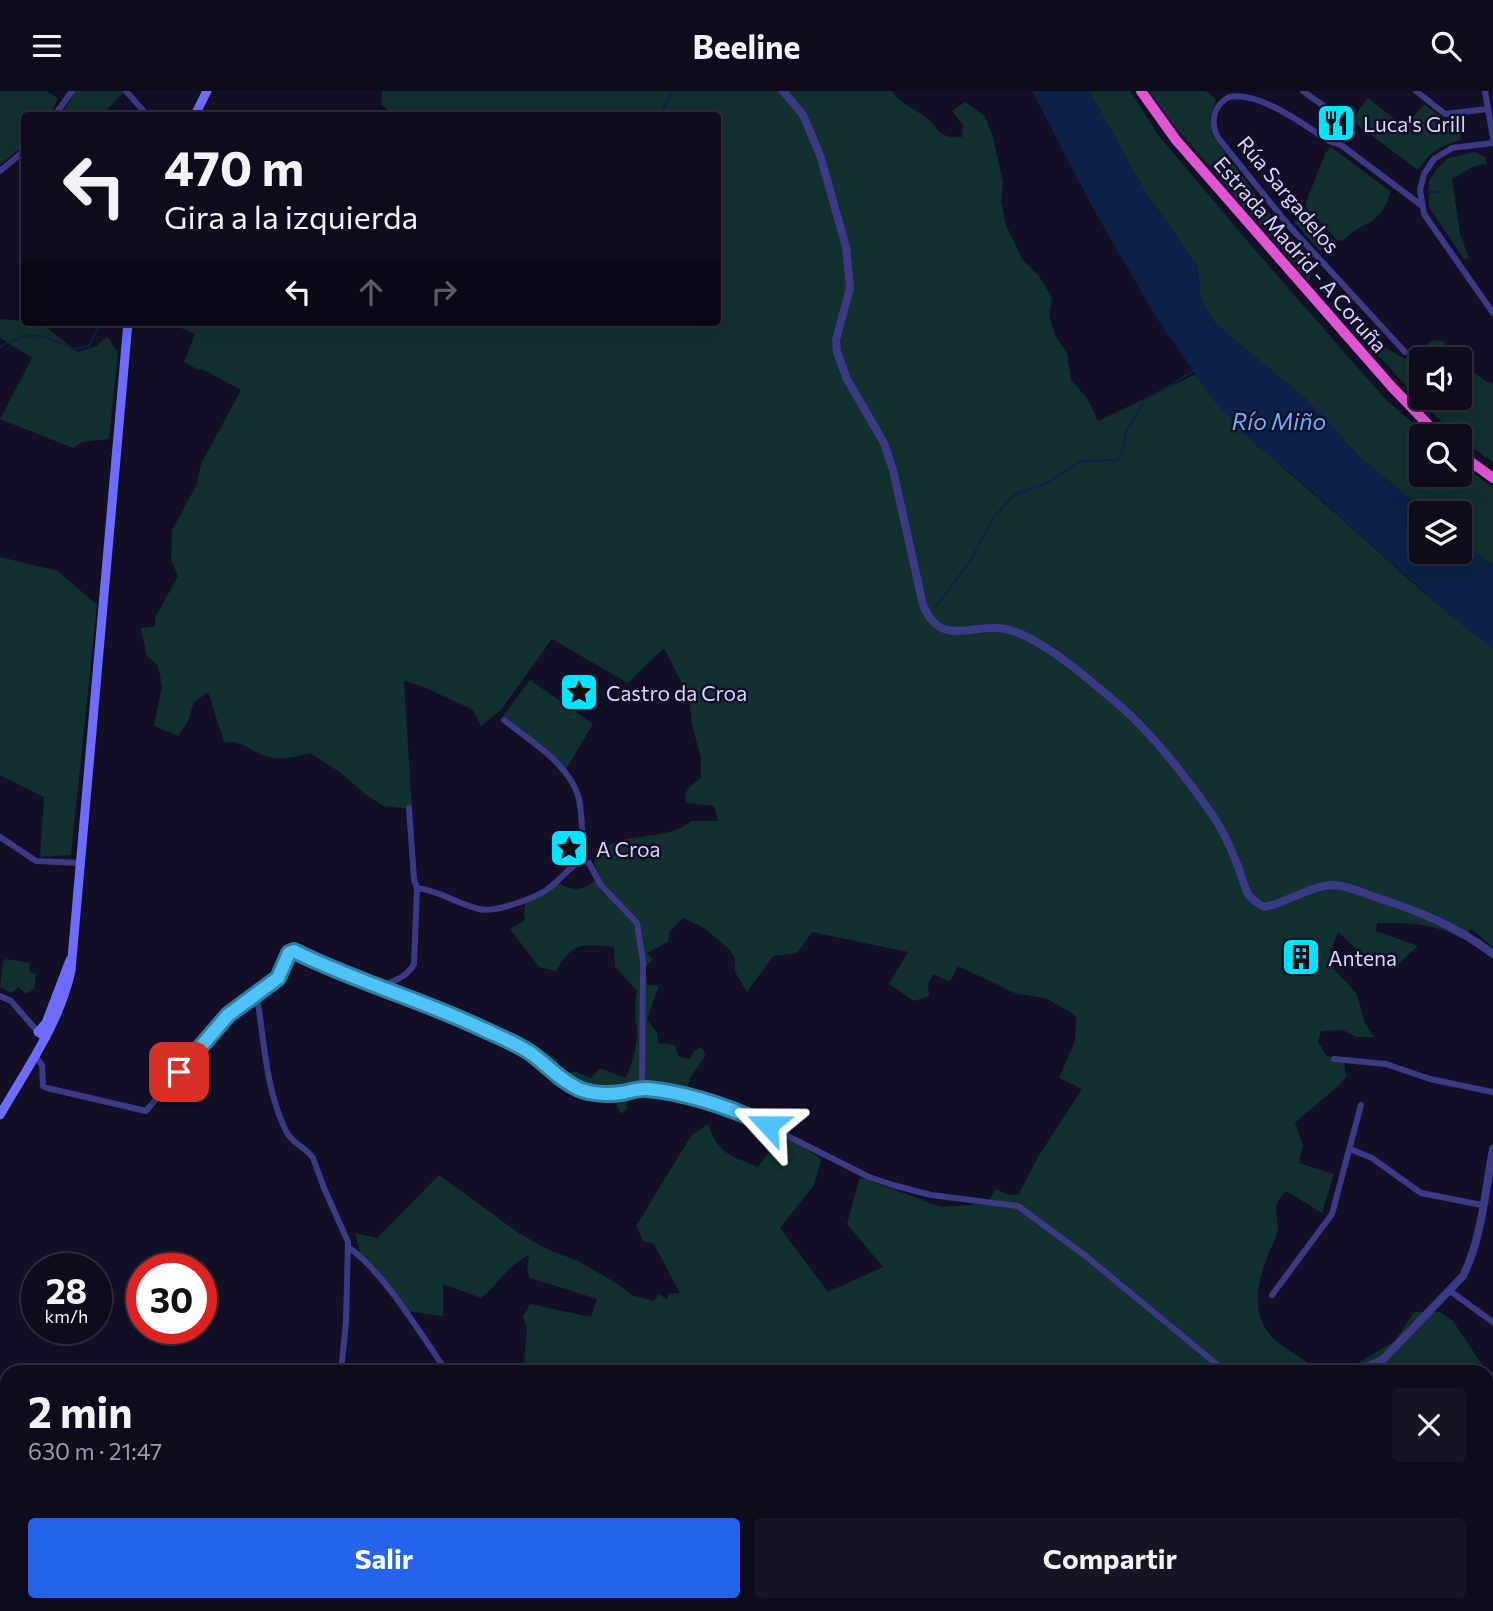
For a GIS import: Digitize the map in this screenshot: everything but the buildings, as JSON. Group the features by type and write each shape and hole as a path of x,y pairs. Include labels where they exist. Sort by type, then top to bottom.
{"highway":[{"name":"Estrada Madrid - A Coruña","path":"1141,91 1176,140 1428,424"},
{"path":"1472,463 1493,478"}],"main road":[{"path":"196,112 207,91"},
{"path":"0,1115 35,1056 42,1035 67,990 74,950 128,326"}],"street":[{"path":"57,112 72,91"},
{"path":"127,91 145,112"},
{"path":"783,91 803,115 820,155 846,247 850,288 836,340 837,352 848,379 884,443 893,470 923,605 932,622 942,629 956,632 1003,628 1023,633 1112,699 1134,718 1163,751 1214,817 1236,860 1248,894 1264,907 1329,885 1343,886 1453,926 1493,954"},
{"path":"1303,91 1343,120 1346,128"},
{"path":"1416,91 1446,114 1488,109"},
{"path":"1485,91 1493,141 1452,148 1434,159 1423,174 1420,190 1421,205 1430,225 1493,313"},
{"name":"Rúa Sargadelos","path":"1405,352 1290,227 1219,139 1214,130 1214,113 1217,106 1233,95 1250,95 1281,106 1328,141 1338,143 1421,205"},
{"path":"0,171 21,154"},
{"path":"504,720 563,769 573,783 579,799 583,860"},
{"path":"379,986 400,978 410,971 414,964 417,888 409,808"},
{"path":"0,837 36,861 82,863"},
{"path":"417,888 428,889 480,909 491,910 544,892 574,864 583,860"},
{"path":"583,860 589,863 600,884 637,923 643,962 642,1088"},
{"path":"35,1056 41,1065 43,1086 47,1088 146,1111 228,1015 278,978 289,953 294,951 327,968 487,1030 530,1053 580,1089 619,1094 642,1088 685,1093 744,1114 869,1177 931,1195 1018,1206 1087,1257 1218,1365"},
{"path":"0,996 11,1001 42,1035"},
{"path":"257,996 274,1099 286,1132 295,1144 310,1153 313,1158 348,1242 342,1365"},
{"path":"1334,1059 1386,1064 1430,1079 1493,1092"},
{"path":"1272,1295 1332,1214 1361,1105"},
{"path":"1350,1149 1372,1158 1421,1193 1482,1205"},
{"path":"1377,1365 1463,1276 1471,1260 1493,1149"},
{"path":"348,1247 361,1256 375,1272 442,1365"},
{"path":"1450,1291 1493,1322"},
{"path":"1369,1365 1382,1359"}],"green space":[{"path":"0,91 46,91 58,98 51,112 21,112 21,148 0,165"},
{"path":"75,91 125,91 105,112 64,110"},
{"path":"382,91 892,91 943,134 962,137 963,125 952,111 965,102 984,115 992,134 1003,182 1001,201 1006,225 1022,259 1039,276 1052,298 1049,316 1056,337 1067,353 1071,380 1087,398 1098,421 1196,374 1228,414 1261,448 1432,599 1493,648 1493,947 1471,929 1462,939 1432,927 1377,923 1376,931 1418,946 1395,967 1370,959 1338,932 1330,951 1334,969 1357,994 1364,1021 1374,1037 1356,1037 1343,1030 1321,1031 1318,1042 1326,1055 1344,1062 1346,1077 1295,1123 1303,1145 1299,1163 1334,1174 1322,1213 1286,1191 1278,1201 1277,1233 1258,1288 1260,1315 1265,1328 1274,1339 1310,1365 524,1365 527,1328 523,1317 530,1304 591,1317 597,1299 530,1278 527,1271 529,1255 509,1269 481,1298 443,1284 443,1316 405,1311 362,1259 355,1233 377,1238 439,1175 520,1234 547,1249 578,1261 634,1296 654,1301 658,1294 667,1299 669,1294 680,1293 654,1244 643,1241 636,1226 691,1136 708,1124 721,1148 758,1167 777,1140 791,1138 821,1160 814,1185 780,1228 828,1292 883,1267 847,1224 860,1177 941,1207 989,1200 996,1189 1009,1195 1019,1194 1038,1157 1082,1089 1059,1078 1075,1041 1076,1016 1046,998 1017,994 958,966 950,982 933,974 928,984 929,996 914,1001 889,984 908,952 812,932 797,953 773,956 747,992 735,972 735,958 729,949 704,928 683,918 670,931 668,942 647,953 653,959 645,968 647,985 659,986 647,1019 657,1033 658,1043 675,1045 679,1057 690,1059 694,1051 701,1047 706,1055 690,1078 686,1094 634,1090 624,1095 628,1108 621,1114 615,1101 553,1085 535,1063 546,1052 557,1060 557,1067 567,1073 576,1072 591,1078 600,1068 626,1078 637,1041 637,991 615,967 614,947 586,945 567,954 556,971 539,967 510,929 525,920 526,900 559,883 578,889 597,880 594,859 603,849 614,843 667,833 691,821 718,821 714,806 686,803 687,791 701,778 701,758 692,725 689,697 664,648 628,683 552,639 501,710 481,726 473,710 422,686 404,681 412,809 384,806 310,753 276,758 265,756 241,744 224,742 208,692 194,702 188,721 178,736 154,726 162,686 158,666 147,656 141,628 155,626 155,618 178,576 171,561 172,530 197,484 201,464 241,390 184,362 195,334 176,326 721,326 721,112 390,112 381,104"},
{"path":"1089,91 1130,91 1159,136 1261,257 1386,400 1414,424 1409,424 1409,487 1472,487 1472,471 1493,488 1493,566 1472,550 1472,501 1412,501 1359,456 1305,398 1215,324 1200,296 1198,267 1144,190"},
{"path":"1150,91 1206,91 1216,99 1210,119 1212,135 1286,236 1312,264 1309,281 1167,117"},
{"path":"1368,98 1405,127 1424,104 1444,119 1457,118 1461,140 1436,151 1418,170 1351,120"},
{"path":"1331,147 1391,192 1376,218 1344,240 1338,241 1306,207 1326,152"},
{"path":"1475,152 1485,157 1487,164 1474,166 1452,179 1460,234 1469,258 1464,259 1429,207 1429,181 1448,158"},
{"path":"1307,211 1333,240 1320,251 1294,222"},
{"path":"0,319 21,321 21,326 45,326 78,352 96,346 107,337 118,352 109,439 82,442 73,448 0,419 32,358 0,338"},
{"path":"1367,337 1405,359 1409,356 1409,388 1398,377 1369,345"},
{"path":"1433,340 1444,341 1447,347 1423,347"},
{"path":"1472,371 1493,384 1493,462 1472,448 1472,424 1445,424 1430,410 1472,410"},
{"path":"0,557 58,571 97,605 71,855 40,857 44,797 0,775"},
{"path":"530,680 593,724 566,769 503,716"},
{"path":"6,959 30,963 29,972 36,974 34,989 26,994 19,987 11,993 0,987 3,961"},
{"path":"1414,1312 1440,1312 1453,1321 1482,1365 1353,1365 1395,1341"}],"water":[{"name":"Río Miño","path":"1032,91 1089,91 1144,190 1198,267 1200,296 1215,324 1305,398 1359,456 1412,501 1409,501 1409,564 1472,564 1472,550 1493,566 1493,648 1459,623 1256,445 1217,405 1156,317 1094,210"}],"waterway":[{"path":"662,112 672,91"},
{"path":"1427,192 1440,192"},
{"path":"0,347 29,336 45,337 73,349 89,346 99,326"},
{"path":"935,608 970,561 994,517 1014,495 1049,482 1081,461 1118,460 1126,432 1144,401 1193,371"}],"place":[{"name":"Luca's Grill","path":"1336,123"},
{"name":"Castro da Croa","path":"579,692"},
{"name":"A Croa","path":"569,848"},
{"name":"Antena","path":"1301,957"}],"route":[{"path":"179,1072 228,1015 278,978 289,953 294,951 327,968 442,1010 487,1030 530,1053 580,1089 619,1094 642,1088 685,1093 768,1125"}]}
